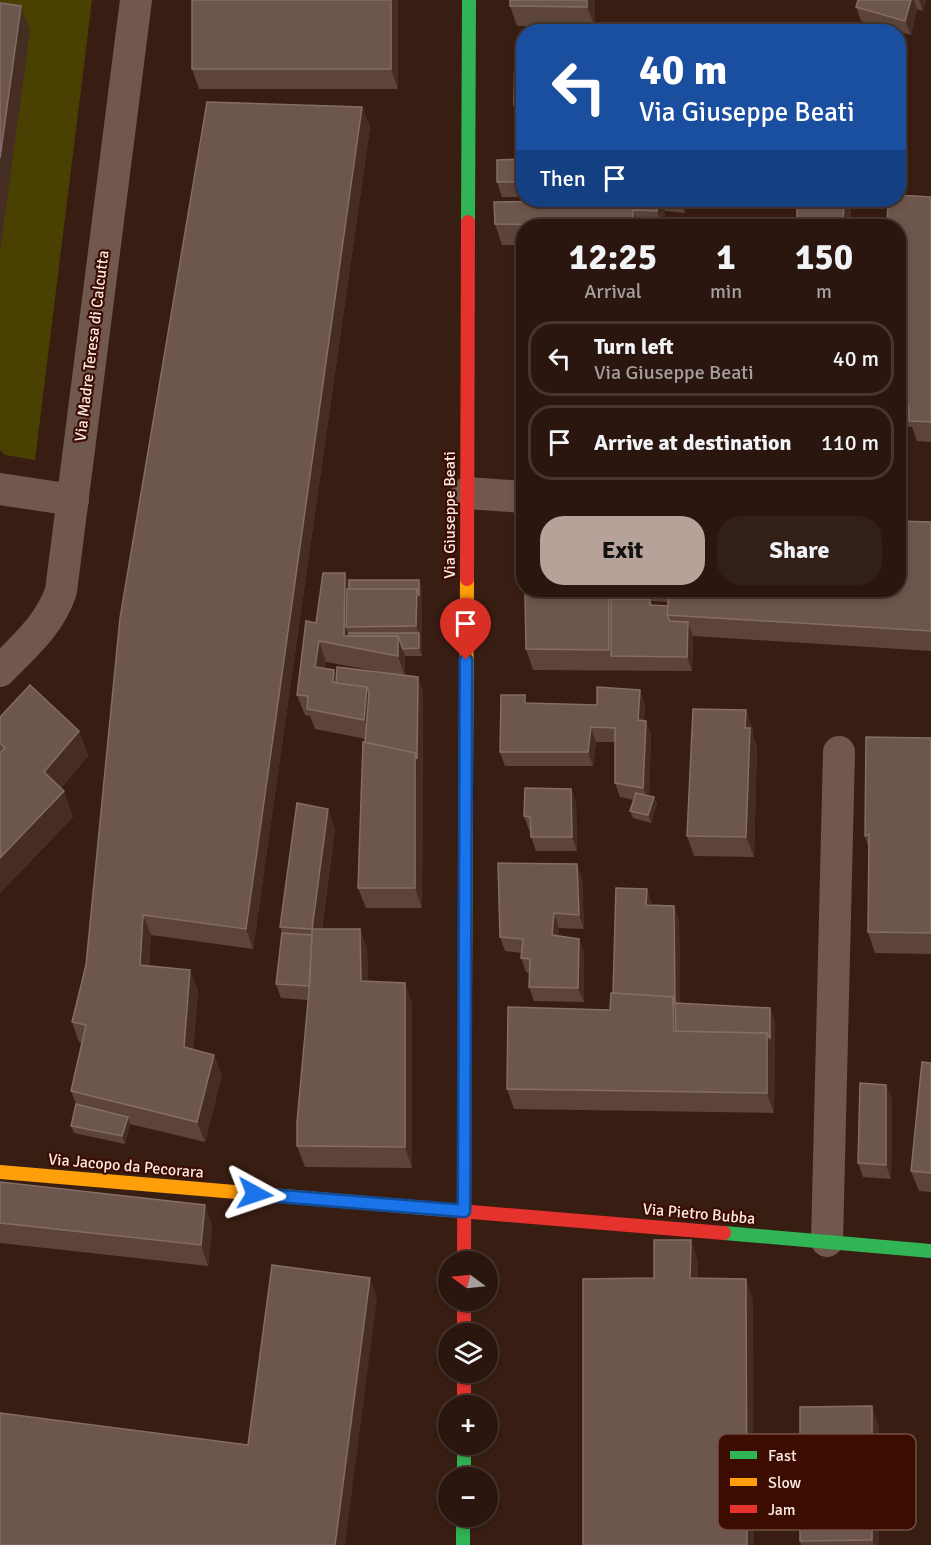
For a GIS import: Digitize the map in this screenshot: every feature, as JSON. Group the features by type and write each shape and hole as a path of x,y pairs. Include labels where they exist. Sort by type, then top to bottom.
{"street":[{"name":"Via Madre Teresa di Calcutta","path":"0,671 43,627 55,609 61,591 136,0"},
{"name":"Via Giuseppe Beati","path":"464,1251 469,0"},
{"path":"0,489 73,500"},
{"path":"467,493 516,496"},
{"path":"827,1241 838,752"},
{"name":"Via Jacopo da Pecorara","path":"0,1172 464,1211"},
{"name":"Via Pietro Bubba","path":"464,1211 931,1251"},
{"path":"463,1545 464,1527"}],"shaded area":[{"path":"0,0 92,0 35,460 5,455 0,450"}],"building":[{"path":"192,0 391,0 391,69 192,69"},
{"path":"510,0 587,0 587,7 510,6"},
{"path":"858,0 911,0 905,21 856,7"},
{"path":"0,3 21,6 0,158"},
{"path":"515,52 516,52 516,105 514,105"},
{"path":"207,102 362,107 246,929 143,915 140,965 190,970 184,1047 214,1055 197,1122 71,1091 86,1025 72,1022 86,965 120,618"},
{"path":"516,159 516,182 497,182 497,160"},
{"path":"906,195 931,197 931,422 909,421 909,407 906,407 906,219 887,219 888,207 906,207"},
{"path":"494,202 516,202 516,207 657,207 657,211 633,210 633,219 516,219 516,224 495,224"},
{"path":"797,207 844,207 843,219 797,219"},
{"path":"906,521 931,522 931,631 667,615 668,597 906,597"},
{"path":"323,573 345,573 344,636 398,636 398,656 319,641 315,667 334,670 333,682 367,687 364,720 307,709 308,696 297,695 306,621 316,623"},
{"path":"349,580 419,580 419,596 417,589 349,589"},
{"path":"347,589 417,589 416,626 346,627"},
{"path":"525,597 609,597 609,650 526,649"},
{"path":"611,599 650,599 650,605 668,606 667,615 670,621 688,622 687,657 611,656"},
{"path":"349,633 419,633 419,648 403,649 398,636 349,636"},
{"path":"337,667 418,677 417,759 415,753 365,742 369,693 367,687 336,683"},
{"path":"30,685 79,731 44,772 64,791 0,858 0,753 5,748 0,743 0,717"},
{"path":"597,687 640,690 638,720 646,721 643,788 615,783 615,728 591,727 588,752 500,752 501,695 525,695 525,703 597,705"},
{"path":"693,709 746,710 745,728 750,728 746,837 687,836"},
{"path":"866,737 931,738 931,933 868,932 869,834 865,836"},
{"path":"363,742 415,753 415,888 358,888"},
{"path":"525,788 571,789 572,837 531,837 530,817 524,816"},
{"path":"636,793 654,797 648,815 630,811"},
{"path":"297,803 328,809 312,929 280,927"},
{"path":"498,863 577,864 579,915 554,913 552,935 579,939 578,988 529,987 530,959 521,958 523,939 500,937"},
{"path":"616,888 647,889 646,905 674,906 675,1003 673,997 613,993"},
{"path":"312,929 360,929 361,981 405,983 405,1147 297,1146"},
{"path":"282,933 312,935 309,986 276,984"},
{"path":"611,993 673,997 674,1031 767,1033 767,1093 507,1089 508,1007 610,1010"},
{"path":"675,1003 770,1008 770,1039 767,1033 676,1031"},
{"path":"922,1062 931,1063 931,1173 911,1171"},
{"path":"860,1083 886,1085 886,1165 858,1163"},
{"path":"76,1104 128,1117 122,1136 71,1126"},
{"path":"0,1182 205,1205 201,1245 0,1223"},
{"path":"654,1240 691,1240 690,1278 746,1279 747,1434 718,1434 718,1530 747,1530 747,1545 583,1545 583,1279 654,1278"},
{"path":"272,1265 370,1278 335,1545 0,1545 0,1413 248,1445"},
{"path":"872,1406 872,1434 800,1434 800,1407"},
{"path":"800,1530 872,1530 872,1540 800,1541"}],"traffic: fast":[{"path":"468,222 469,0"},
{"path":"724,1233 931,1251"},
{"path":"464,1455 464,1467"},
{"path":"463,1527 463,1545"}],"traffic: slow":[{"path":"465,992 467,579"},
{"path":"0,1172 448,1210"}],"traffic: jam":[{"path":"467,579 468,222"},
{"path":"464,1251 465,992"},
{"path":"448,1210 724,1233"},
{"path":"464,1311 464,1323"},
{"path":"464,1383 464,1395"}],"route":[{"path":"255,1194 464,1211 466,660"}]}
